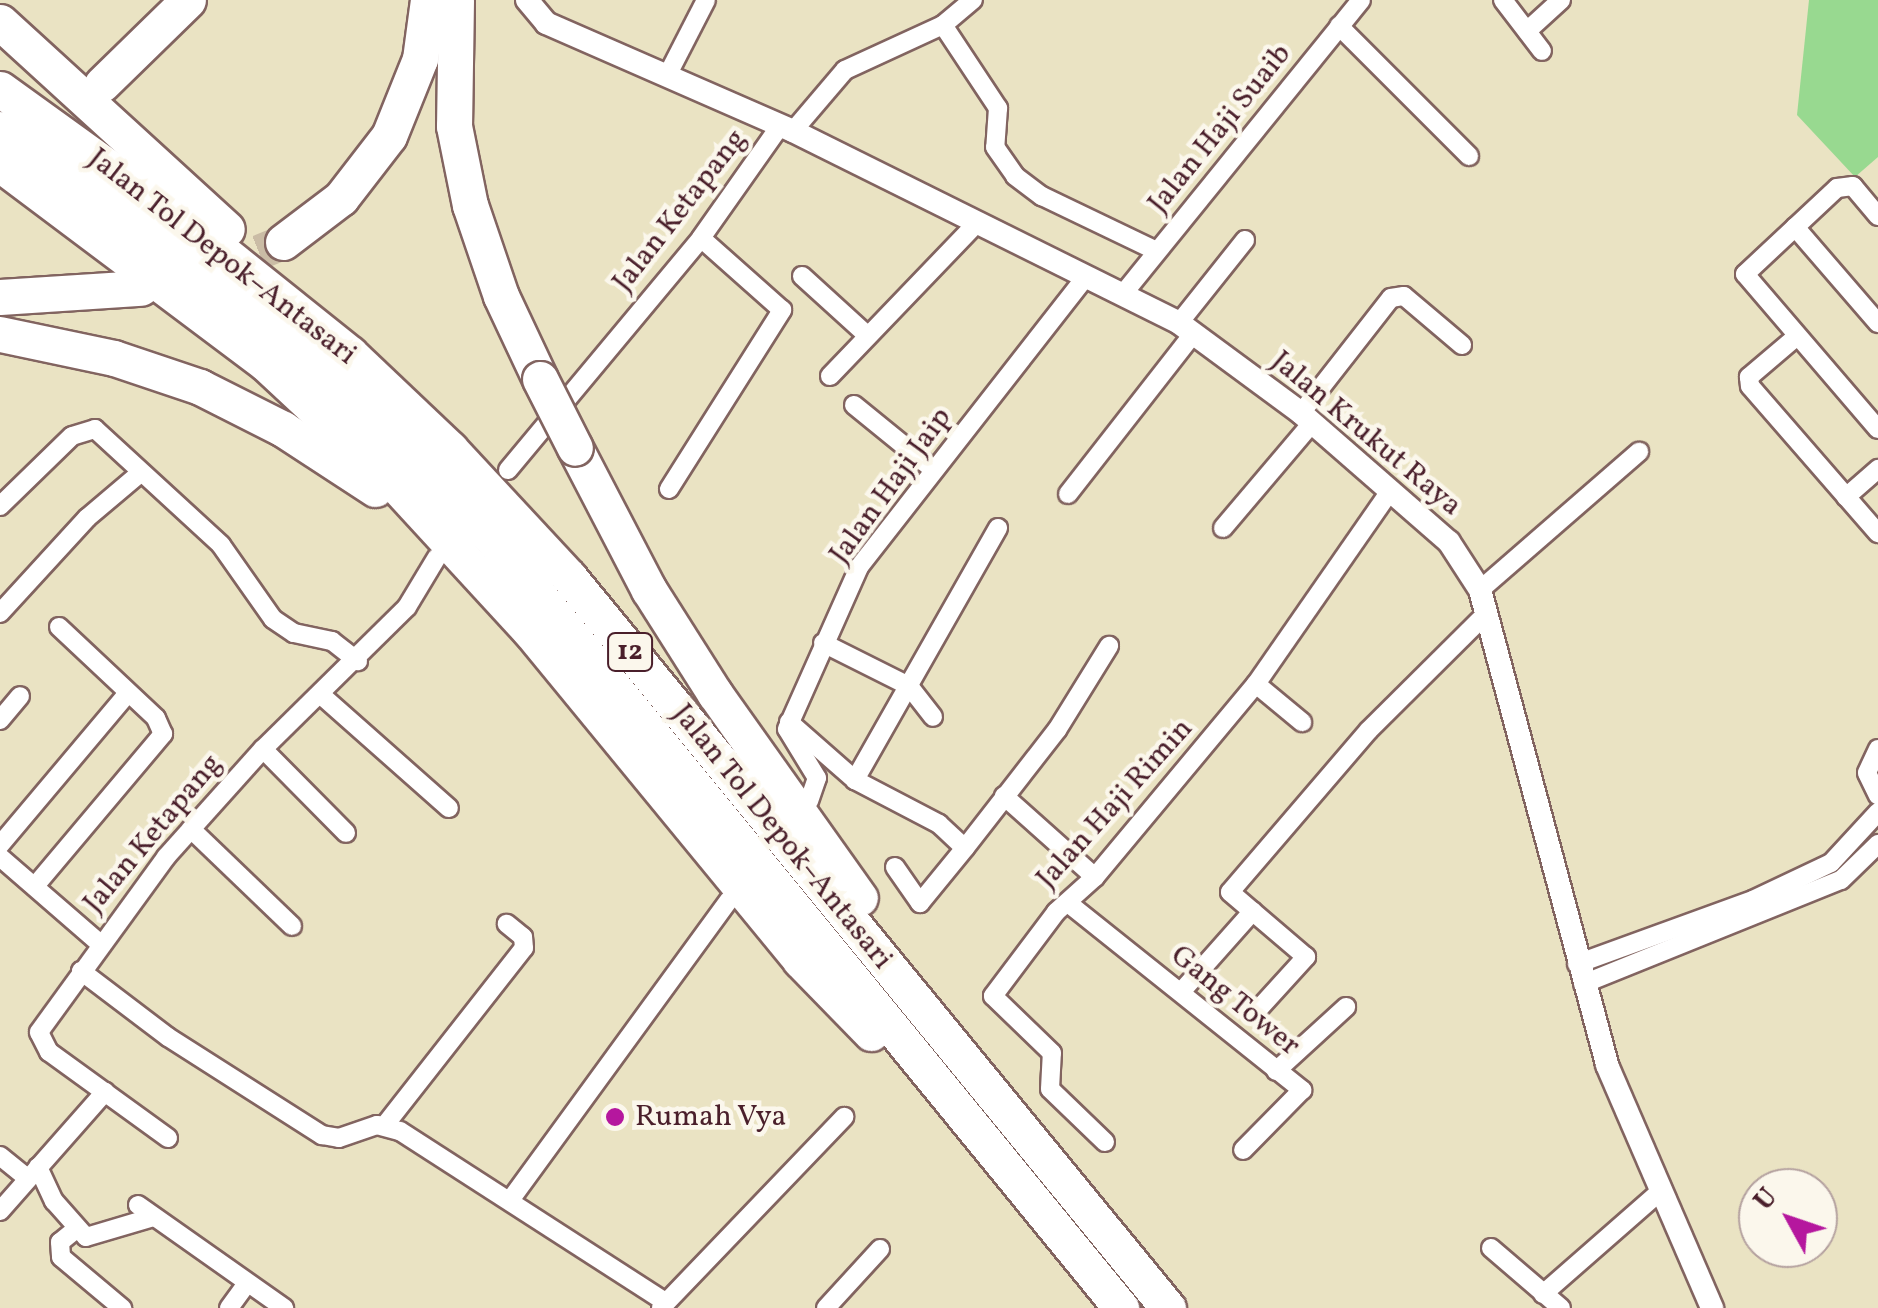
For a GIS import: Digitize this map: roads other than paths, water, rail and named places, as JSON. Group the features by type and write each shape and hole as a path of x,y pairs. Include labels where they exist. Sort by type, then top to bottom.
{"highway":[{"path":"102,84 188,0"},
{"path":"283,242 341,198 389,136 420,59 428,0"},
{"path":"456,0 454,126 470,205 501,296 540,379 649,590 714,694 1022,1132"},
{"path":"9,31 249,249 350,354"},
{"name":"Jalan Tol Depok–Antasari","path":"0,90 193,228 350,354 450,448 568,577 1168,1308"},
{"name":"Jalan Tol Depok–Antasari","path":"0,128 220,288 334,382 441,486 547,601 1121,1308"},
{"path":"0,164 264,364 393,482 487,582 800,960 1008,1173"},
{"path":"0,298 141,288"},
{"path":"0,334 114,358 200,387 283,428 368,482 487,582"}],"street":[{"name":"Jalan Krukut Raya","path":"527,0 546,24 673,64 974,225 1187,322 1306,418 1449,542 1480,590 1580,974 1608,1065 1712,1308"},
{"path":"673,64 706,0"},
{"name":"Jalan Ketapang","path":"508,470 791,127 857,61 943,25 973,0"},
{"name":"Jalan Haji Suaib","path":"1123,294 1361,0"},
{"path":"1503,0 1542,51"},
{"path":"1527,31 1560,0"},
{"path":"943,25 998,108 995,146 1015,176 1042,196 1152,256"},
{"path":"1338,26 1469,156"},
{"path":"1878,216 1847,185 1744,274 1878,429"},
{"path":"830,376 974,225"},
{"path":"1795,226 1878,324"},
{"path":"669,489 782,310 701,238"},
{"path":"1068,494 1210,283 1245,240"},
{"path":"802,276 868,336"},
{"name":"Jalan Haji Jaip","path":"789,722 860,567 1086,276"},
{"path":"1223,528 1391,298 1404,296 1462,345"},
{"path":"1796,337 1749,377 1750,386 1878,533"},
{"path":"854,405 934,470"},
{"path":"0,506 82,429 100,433 139,474 221,545 273,619 294,633 332,641 358,661"},
{"path":"1480,590 1639,452"},
{"path":"1846,497 1878,469"},
{"path":"0,613 87,518 139,474"},
{"name":"Jalan Haji Rimin","path":"1105,1142 1050,1089 1052,1053 993,996 1068,902 1096,877 1256,684 1390,490"},
{"path":"855,780 998,528"},
{"name":"Jalan Ketapang","path":"168,1138 38,1037 98,942 190,830 263,749 358,661 407,607 437,558"},
{"path":"1255,1013 1306,957 1230,892 1369,730 1486,614"},
{"path":"35,886 161,739 161,724 59,626"},
{"path":"823,643 909,686 934,717"},
{"path":"895,867 920,903 1057,730 1108,646"},
{"path":"1256,684 1302,722"},
{"path":"0,845 127,694"},
{"path":"320,694 449,808"},
{"path":"0,720 20,696"},
{"path":"810,801 818,778 786,732 789,722 855,780 940,824 965,848"},
{"path":"1878,748 1867,773 1878,796"},
{"path":"263,749 346,832"},
{"path":"1004,796 1096,877"},
{"path":"1580,974 1753,900 1844,853 1878,812"},
{"path":"190,830 292,926"},
{"path":"1580,974 1763,917 1866,865 1878,844"},
{"path":"1844,853 1866,865"},
{"path":"0,857 98,942"},
{"path":"512,1200 729,900"},
{"name":"Gang Tower","path":"1068,902 1302,1090 1243,1150"},
{"path":"1181,992 1253,912"},
{"path":"81,971 168,1036 322,1135 339,1138 385,1125 524,948 523,937 508,924"},
{"path":"1276,1071 1346,1007"},
{"path":"0,1211 105,1092"},
{"path":"385,1125 512,1200 663,1305 844,1117"},
{"path":"0,1156 33,1172 75,1230 86,1237 146,1211 284,1308"},
{"path":"1491,1248 1554,1304 1663,1189"},
{"path":"75,1230 60,1242 61,1257 122,1308"},
{"path":"826,1308 880,1249"},
{"path":"229,1308 247,1283"}],"tunnel":[{"path":"210,272 283,242"}],"place":[{"name":"Rumah Vya","path":"615,1117"}]}
